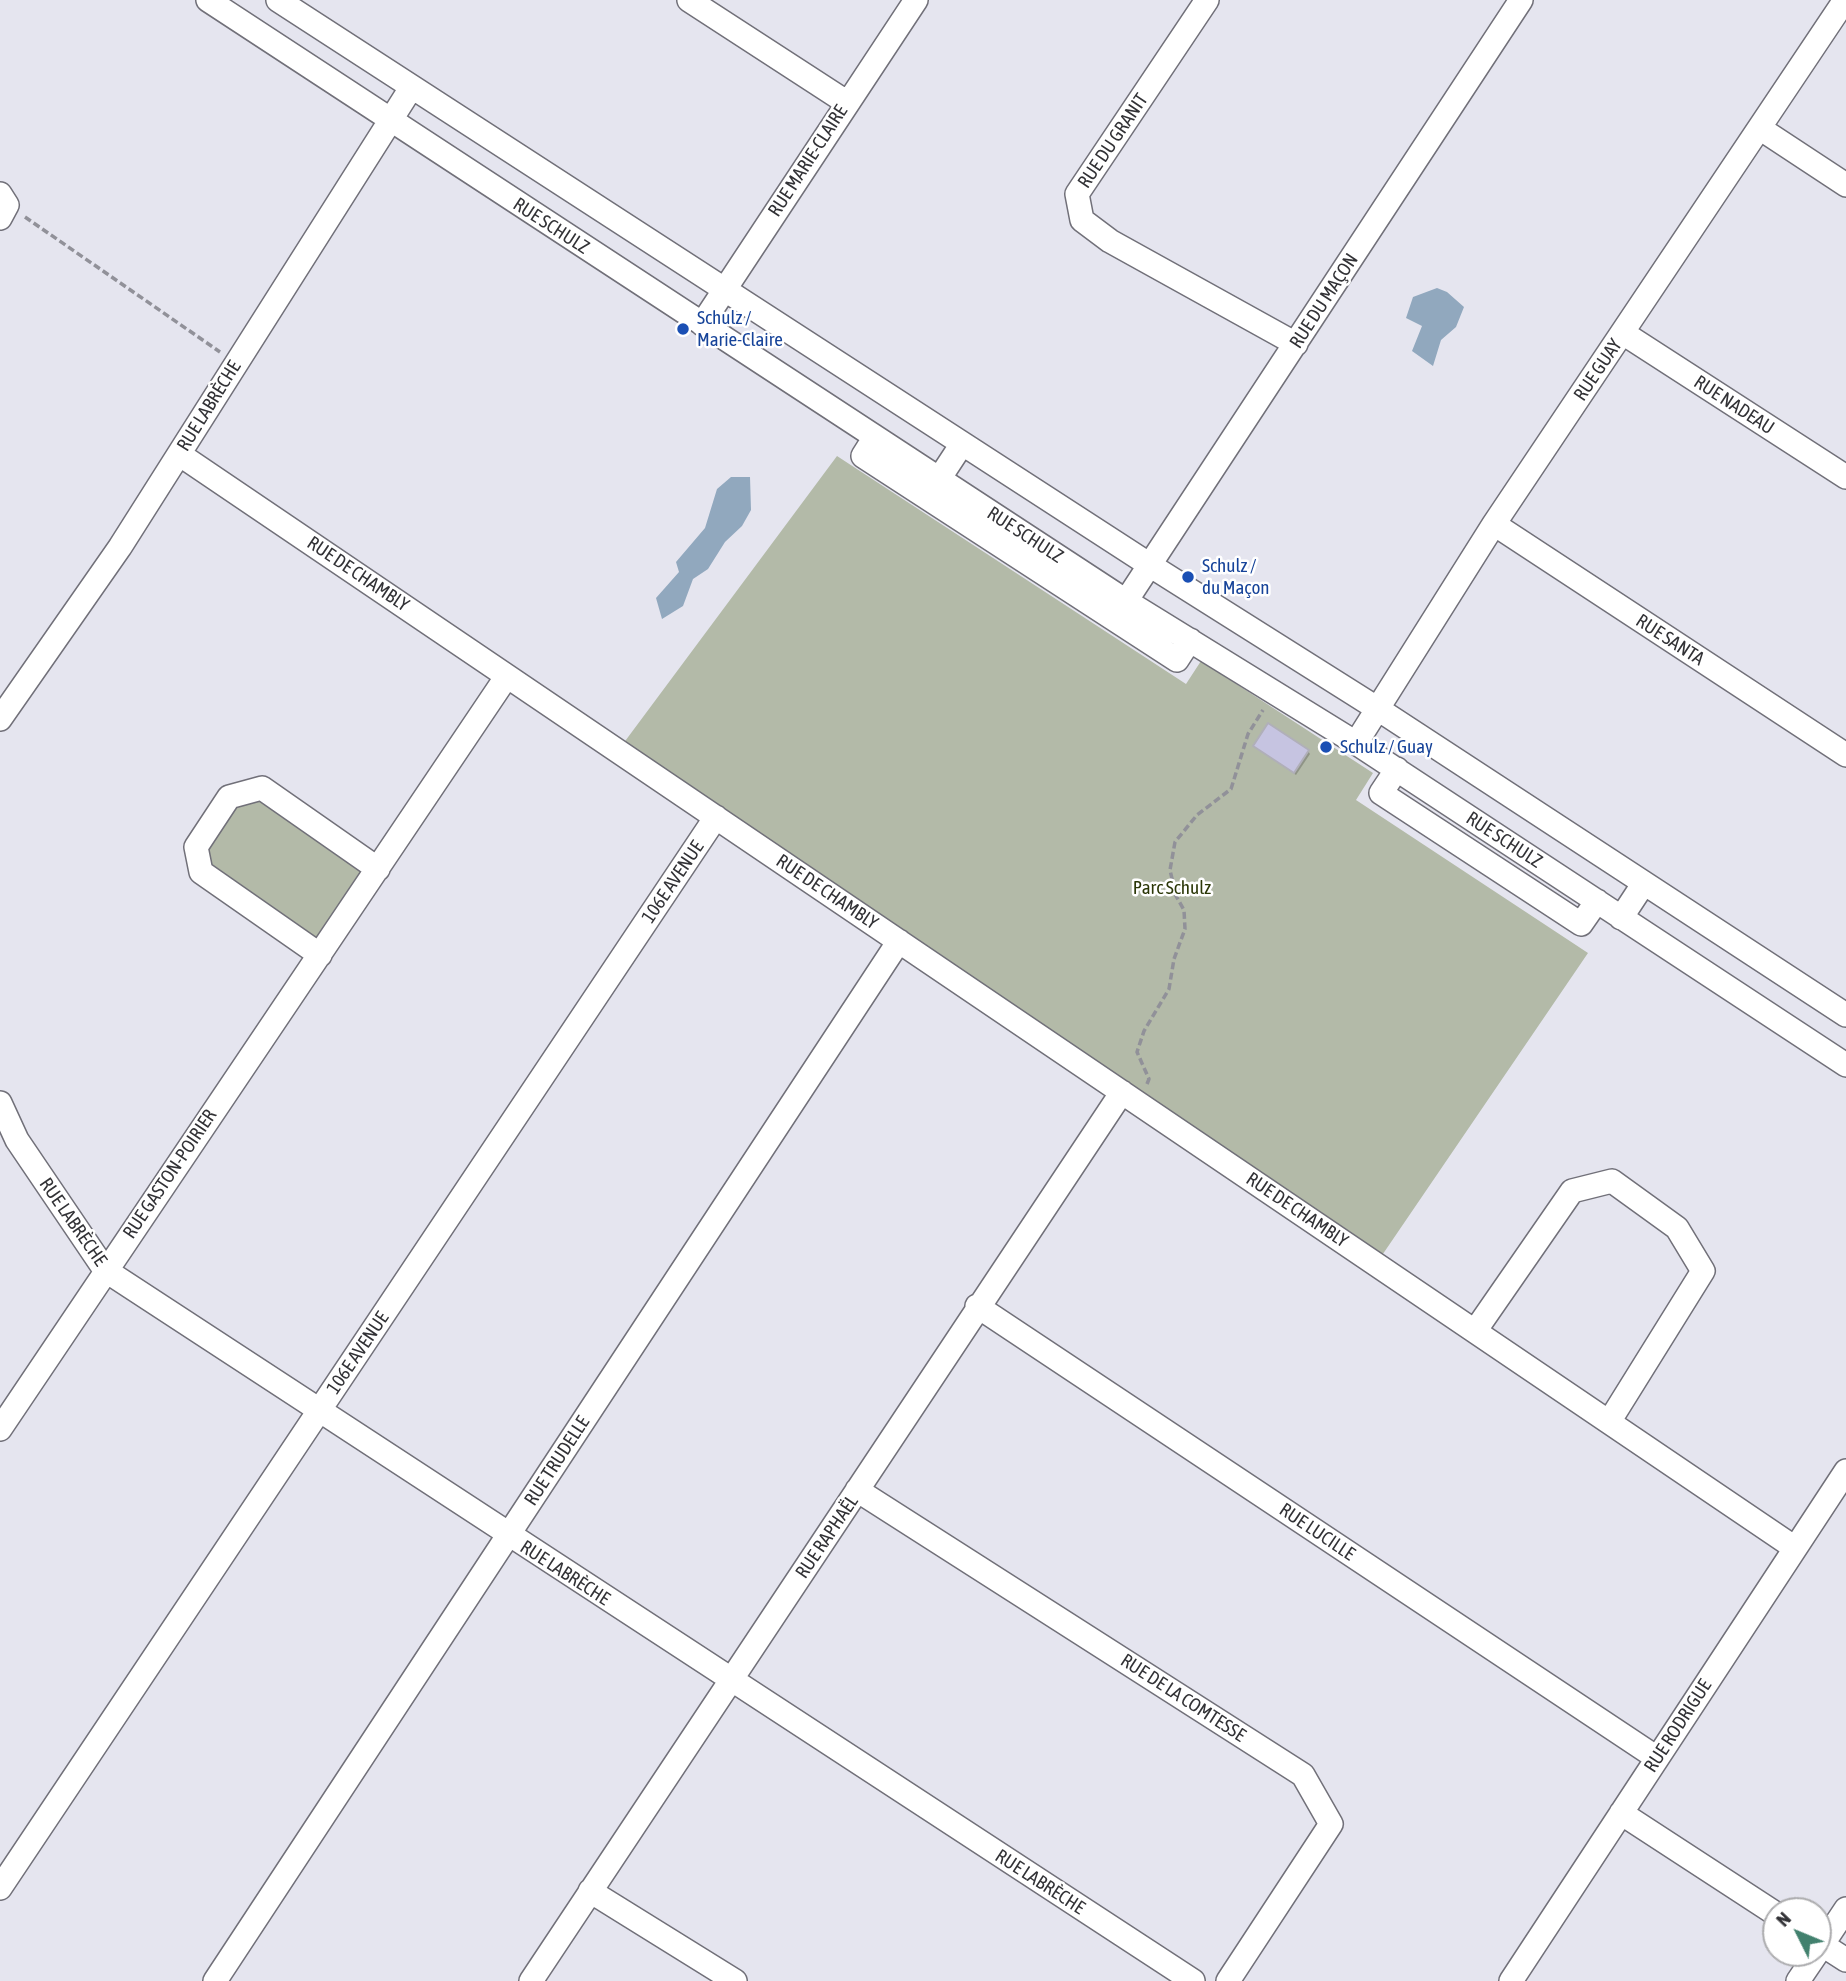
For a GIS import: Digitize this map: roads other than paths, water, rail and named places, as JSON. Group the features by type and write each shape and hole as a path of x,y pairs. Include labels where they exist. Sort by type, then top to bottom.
{"street":[{"name":"RUE SCHULZ","path":"208,0 1126,601 1397,769 1846,1065"},
{"name":"RUE SCHULZ","path":"278,0 1149,565 1378,709 1846,1015"},
{"path":"690,0 846,103"},
{"name":"RUE MARIE-CLAIRE","path":"702,324 916,0"},
{"name":"RUE DU GRANIT","path":"1207,0 1077,194 1082,220 1110,241 1296,344"},
{"name":"RUE DU MAÇON","path":"1126,601 1521,0"},
{"name":"RUE GUAY","path":"1356,743 1494,524 1845,0"},
{"name":"RUE LABRÈCHE","path":"0,719 120,547 411,88"},
{"path":"1760,129 1846,185"},
{"name":"RUE NADEAU","path":"1623,334 1846,477"},
{"path":"876,438 863,456 1177,660 1190,640"},
{"path":"939,479 962,444"},
{"name":"RUE DE CHAMBLY","path":"179,454 1795,1548"},
{"name":"RUE SANTA","path":"1494,524 1846,755"},
{"name":"RUE GASTON-POIRIER","path":"0,1429 507,676"},
{"path":"320,956 201,872 197,847 229,797 262,788 378,869"},
{"name":"106E AVENUE","path":"0,1888 716,817"},
{"path":"1621,918 1644,883"},
{"name":"RUE TRUDELLE","path":"215,1981 899,941"},
{"name":"RUE RAPHAËL","path":"531,1981 858,1490 977,1306 1130,1097"},
{"name":"RUE LABRÈCHE","path":"0,1103 16,1140 105,1270 730,1681 1193,1981"},
{"path":"1475,1331 1572,1191 1612,1181 1676,1228 1703,1271 1609,1422"},
{"name":"RUE LUCILLE","path":"977,1306 1657,1758"},
{"name":"RUE RODRIGUE","path":"1511,1981 1846,1471"},
{"name":"RUE DE LA COMTESSE","path":"858,1490 1303,1775 1331,1824 1228,1981"},
{"path":"1621,1813 1762,1905"},
{"path":"590,1891 735,1981"},
{"path":"1832,1929 1846,1909"}],"water":[{"path":"1437,288 1447,292 1464,307 1456,327 1441,340 1433,366 1412,351 1422,326 1406,318 1413,297"},
{"path":"731,477 750,477 751,510 742,526 725,542 708,569 693,579 683,606 662,619 656,598 679,572 676,562 705,528 717,489"}],"place":[{"name":"Schulz / Marie-Claire","path":"683,329"},
{"name":"Schulz / du Maçon","path":"1188,577"},
{"name":"Schulz / Guay","path":"1326,747"}],"park label":[{"name":"Parc Schulz","path":"1172,888"}]}
